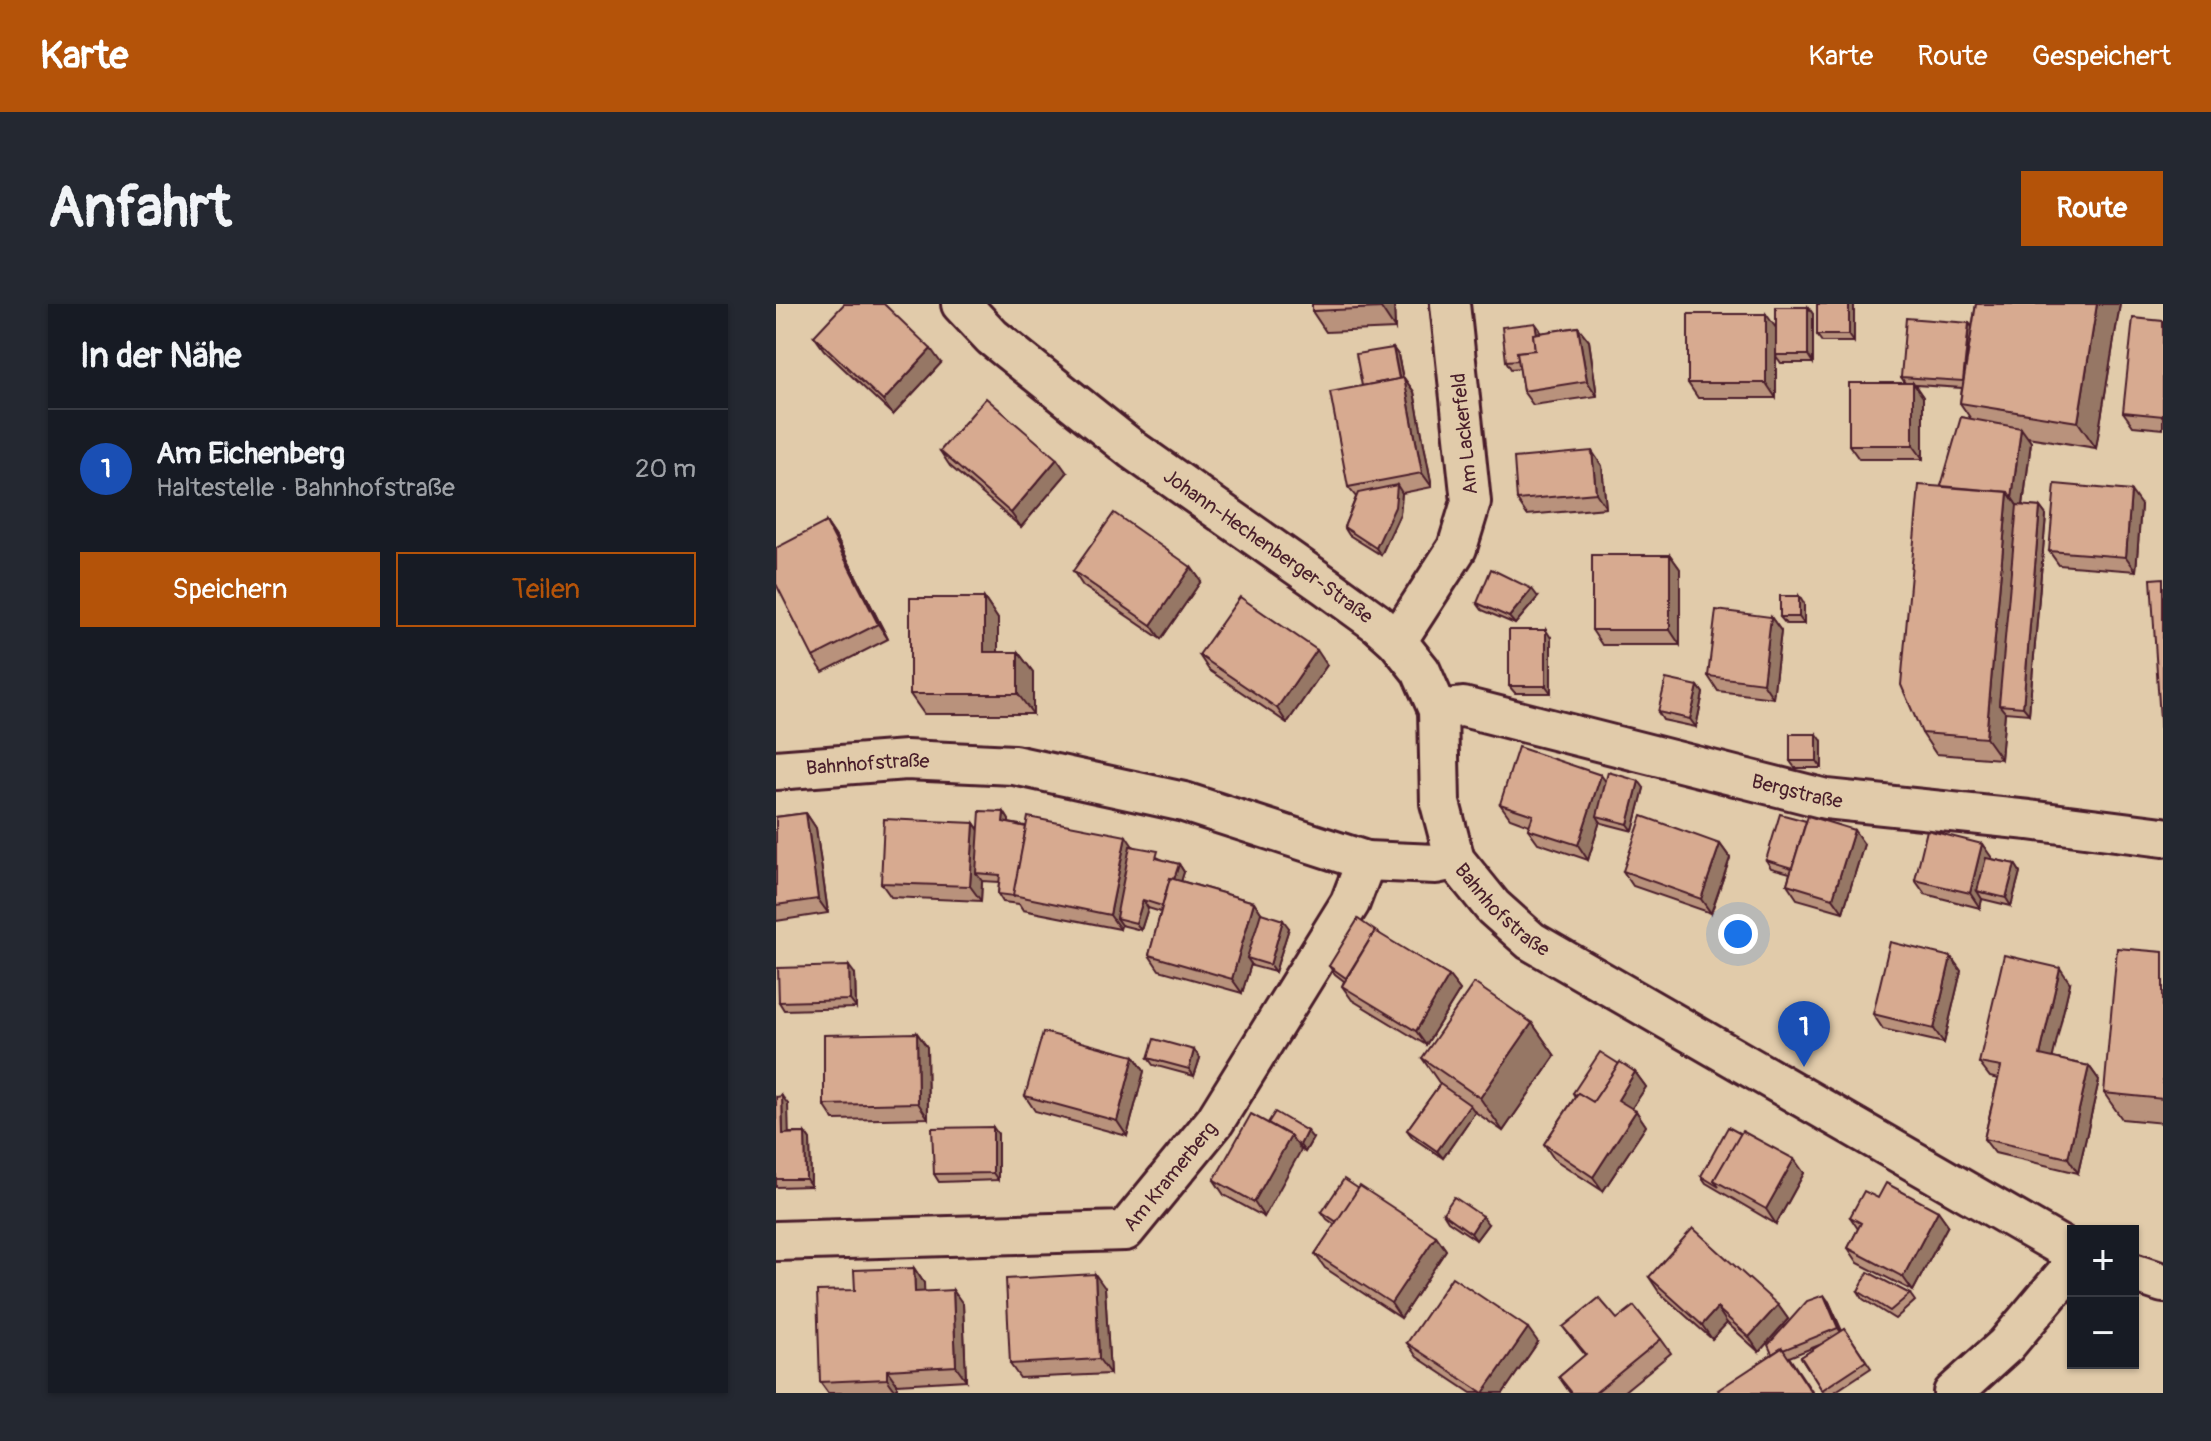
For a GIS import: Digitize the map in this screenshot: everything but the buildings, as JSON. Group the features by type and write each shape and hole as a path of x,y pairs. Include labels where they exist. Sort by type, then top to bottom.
{"street":[{"name":"Johann-Hechenberger-Straße","path":"961,304 992,337 1133,450 1326,586 1397,641 1421,671 1438,710 1440,803 1455,860"},
{"name":"Am Lackerfeld","path":"1397,641 1457,548 1471,502 1450,304"},
{"name":"Bergstraße","path":"1438,710 1463,707 1826,799 2163,837"},
{"name":"Bahnhofstraße","path":"776,770 906,760 1014,765 1184,802 1366,861 1436,864 1455,860 1493,907 1531,941 2067,1250"},
{"name":"Am Kramerberg","path":"776,1241 1125,1231 1215,1121 1350,903 1366,861"},
{"path":"1953,1393 2006,1345 2067,1272"},
{"path":"2139,1275 2163,1283"}],"place":[{"name":"Am Eichenberg","path":"1804,1067"}]}
